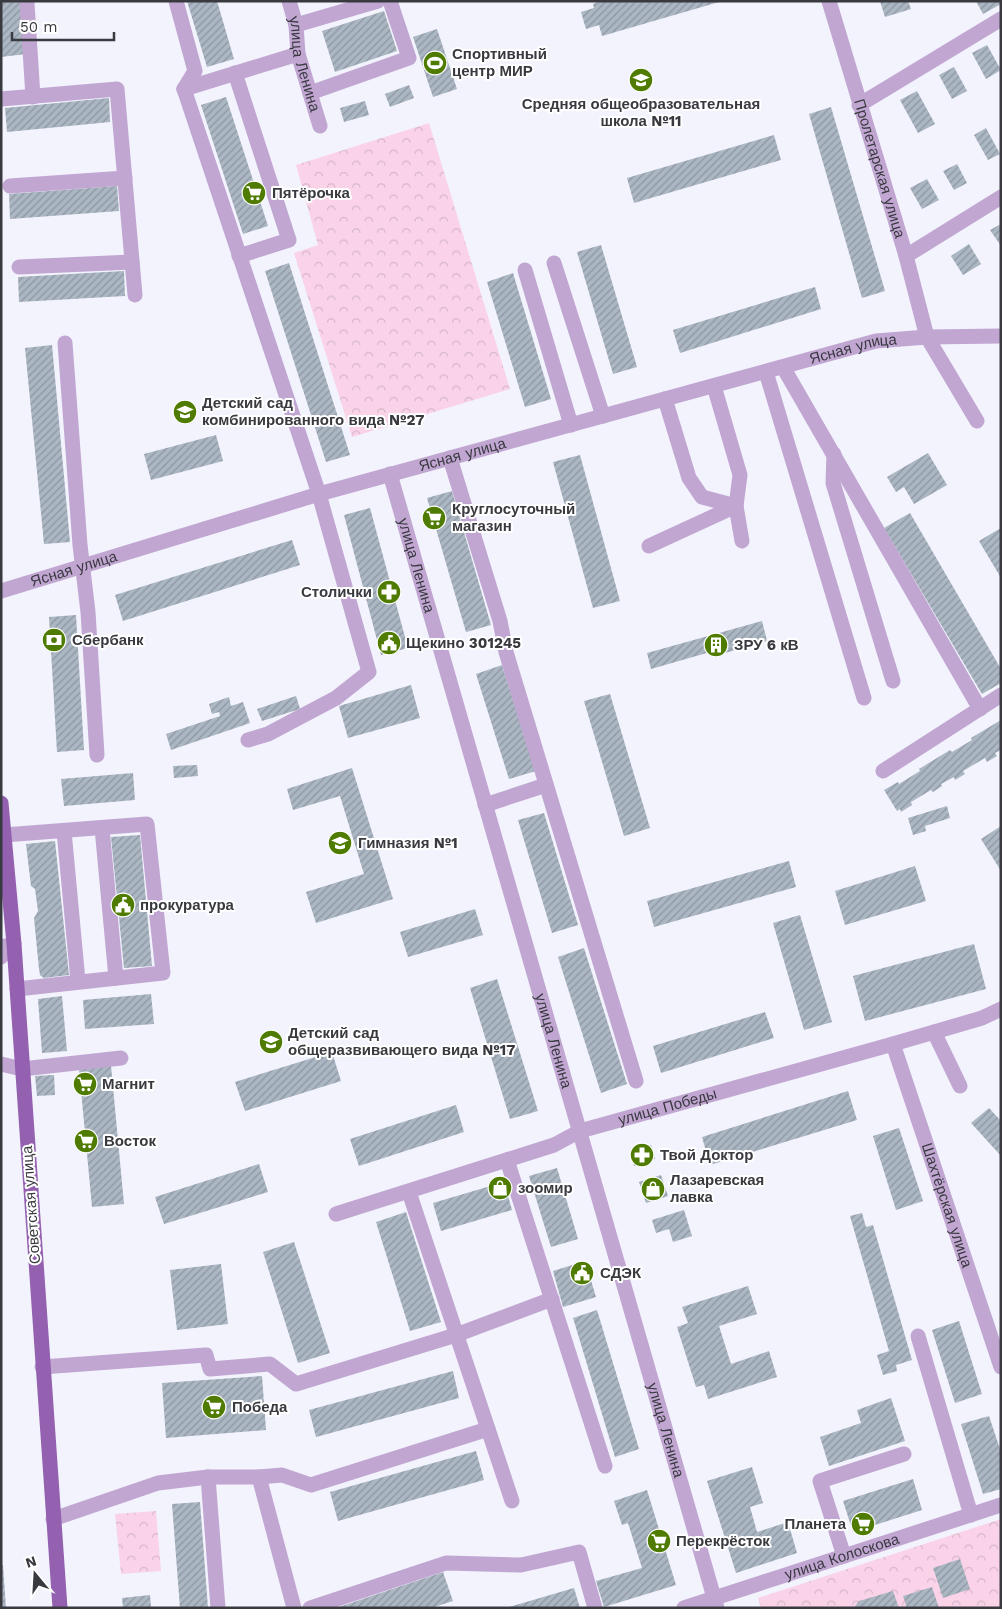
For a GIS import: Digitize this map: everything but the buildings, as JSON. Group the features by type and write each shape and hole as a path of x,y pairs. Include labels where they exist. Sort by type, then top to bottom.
{"main road":[{"name":"Советская улица","path":"1,803 8,946 17,989 60,1608"}],"street":[{"path":"176,1 195,71 184,89 319,494 369,672 336,698 268,734 248,740"},
{"name":"улица Ленина","path":"289,1 296,25 298,54 320,126"},
{"path":"296,25 378,1"},
{"path":"310,93 408,58 390,1"},
{"name":"Пролетарская улица","path":"829,1 906,256 927,337 977,421"},
{"path":"27,3 33,97"},
{"path":"859,105 1001,19"},
{"path":"184,89 298,54"},
{"path":"235,73 289,240 239,256"},
{"path":"1,99 117,89 135,295"},
{"path":"10,186 125,178"},
{"path":"906,256 1001,197"},
{"path":"19,267 132,262"},
{"path":"554,263 603,416"},
{"path":"525,270 571,425"},
{"name":"Ясная улица","path":"1,591 319,494 876,341 927,337 1001,336"},
{"path":"65,344 80,545 88,612 97,755"},
{"path":"783,367 980,709"},
{"path":"766,372 864,698"},
{"path":"714,386 740,475 736,506 742,541"},
{"path":"665,399 689,478 702,497 736,506"},
{"path":"834,454 833,482 893,681"},
{"path":"450,458 500,621 506,652 636,1081"},
{"name":"улица Ленина","path":"390,474 716,1603"},
{"path":"649,546 736,506"},
{"path":"883,771 1001,695"},
{"path":"486,805 546,785"},
{"path":"4,835 147,824 163,973 17,989"},
{"path":"102,828 116,978"},
{"path":"64,831 78,981"},
{"path":"1,957 8,946"},
{"name":"улица Победы","path":"336,1214 554,1145 580,1131 934,1032 982,1018 1001,1009"},
{"path":"934,1032 960,1086"},
{"name":"Шахтёрская улица","path":"892,1044 1001,1367"},
{"path":"1,1064 22,1069 121,1058"},
{"path":"507,1160 606,1466"},
{"path":"410,1192 512,1501"},
{"path":"42,1367 206,1355 210,1368 270,1364 296,1384 456,1334 552,1299"},
{"path":"918,1336 971,1515"},
{"path":"53,1519 158,1483 208,1477 282,1475 311,1484 488,1429"},
{"path":"844,1556 820,1481 904,1454"},
{"path":"208,1477 218,1608"},
{"path":"259,1477 294,1608"},
{"name":"улица Колоскова","path":"684,1608 716,1603 844,1556 1001,1505"},
{"path":"310,1608 446,1564 521,1565 579,1552 595,1608"}],"green space":[{"path":"429,123 510,389 352,437 294,253 318,245 296,165"},
{"path":"156,1511 161,1571 121,1574 115,1514"},
{"path":"1001,1519 1001,1608 761,1608 758,1598"}],"place":[{"name":"Спортивный центр МИР","path":"435,63"},
{"name":"Средняя общеобразовательная школа №11","path":"641,80"},
{"name":"Пятёрочка","path":"254,193"},
{"name":"Детский сад комбинированного вида №27","path":"185,412"},
{"name":"Круглосуточный магазин","path":"434,518"},
{"name":"Столички","path":"389,592"},
{"name":"Сбербанк","path":"54,640"},
{"name":"Щекино 301245","path":"389,643"},
{"name":"ЗРУ 6 кВ","path":"716,645"},
{"name":"Гимназия №1","path":"340,843"},
{"name":"прокуратура","path":"123,905"},
{"name":"Детский сад общеразвивающего вида №17","path":"271,1042"},
{"name":"Магнит","path":"85,1084"},
{"name":"Восток","path":"86,1141"},
{"name":"Твой Доктор","path":"642,1155"},
{"name":"зоомир","path":"500,1188"},
{"name":"Лазаревская лавка","path":"653,1189"},
{"name":"СДЭК","path":"582,1273"},
{"name":"Победа","path":"214,1407"},
{"name":"Планета","path":"863,1524"},
{"name":"Перекрёсток","path":"659,1541"}]}
